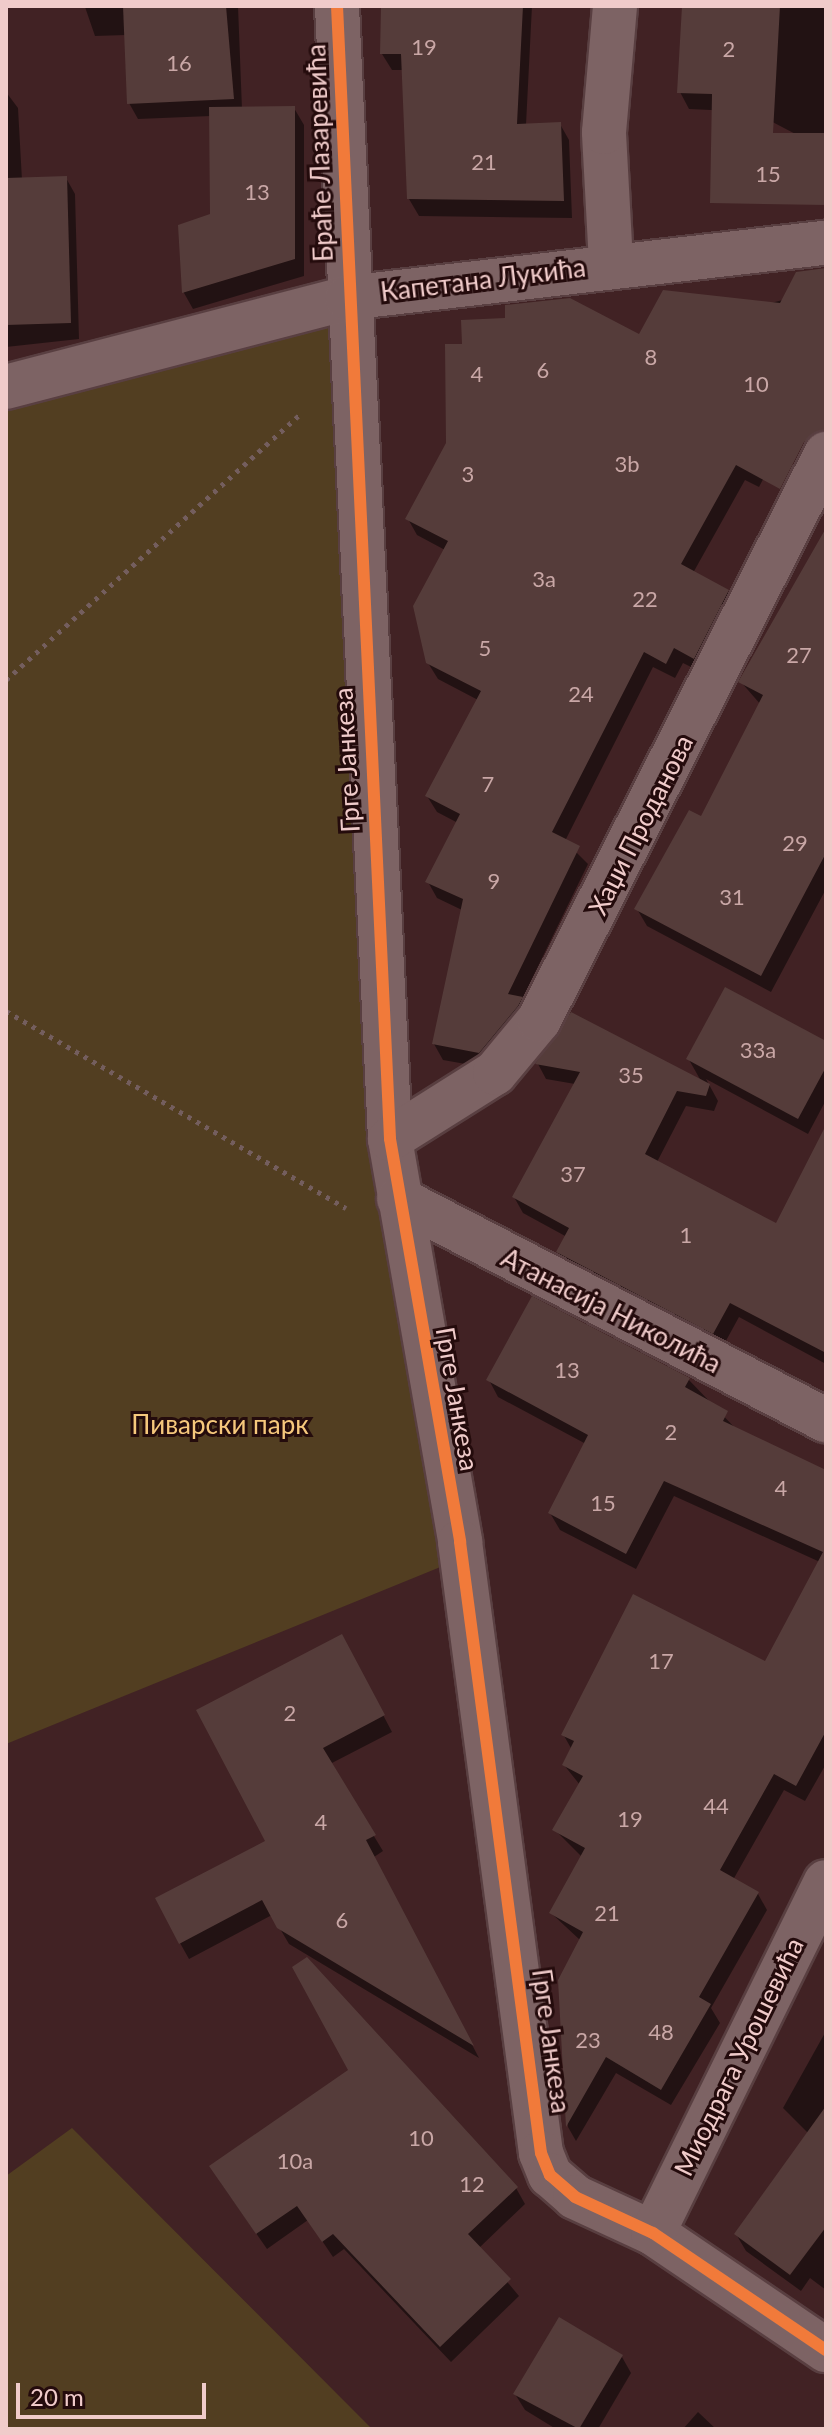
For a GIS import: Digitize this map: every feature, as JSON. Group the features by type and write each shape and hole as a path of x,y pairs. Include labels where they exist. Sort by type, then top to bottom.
{"street":[{"name":"Браће Лазаревића","path":"337,6 347,298"},
{"path":"611,263 604,132 615,6"},
{"name":"Капетана Лукића","path":"6,387 347,298 611,263 826,243"},
{"name":"Грге Јанкеза","path":"347,298 390,1139 460,1542 541,2153 550,2175 575,2197 653,2233 826,2350"},
{"name":"Хаџи Проданова","path":"390,1139 495,1073 539,1020 826,454"},
{"name":"Атанасија Николића","path":"399,1199 826,1420"},
{"name":"Миодрага Урошевића","path":"653,2233 826,1882"}],"path":[{"path":"6,680 279,429 350,378"},
{"path":"6,1011 406,1243"}],"green space":[{"name":"Пиварски парк","path":"345,317 393,1155 460,1559 6,1744 6,403"},
{"path":"72,2128 372,2429 6,2429 6,2176"}],"building":[{"path":"123,6 226,6 234,99 127,104"},
{"path":"381,6 523,6 517,124 561,122 564,201 407,199 401,54 380,54"},
{"path":"682,6 780,6 773,133 826,133 826,205 710,203 712,94 677,93"},
{"path":"295,106 295,259 182,293 178,225 210,214 209,107"},
{"path":"67,176 71,323 6,325 6,178"},
{"path":"826,268 826,429 804,442 780,489 736,465 681,564 729,590 694,659 674,648 666,664 644,652 552,832 580,846 508,994 523,997 479,1053 432,1044 463,899 425,882 460,814 425,796 481,691 426,663 413,606 448,541 405,519 446,443 445,344 462,344 461,320 505,318 505,305 570,298 639,334 663,290 780,303 796,272"},
{"path":"826,528 826,853 761,976 634,909 689,810 701,816 763,695 738,682"},
{"path":"725,987 826,1041 826,1067 798,1119 686,1059"},
{"path":"571,1012 710,1084 706,1096 677,1091 645,1154 776,1223 826,1125 826,1353 730,1303 713,1334 556,1252 569,1228 512,1197 580,1072 535,1064"},
{"path":"532,1296 690,1378 685,1387 728,1411 723,1421 826,1470 826,1731 796,1786 774,1774 720,1870 759,1892 699,1997 711,2004 661,2090 606,2057 566,2127 558,1980 583,1932 549,1913 585,1848 552,1830 583,1776 562,1765 574,1741 561,1735 633,1594 765,1661 823,1552 664,1481 626,1554 548,1513 588,1435 486,1380"},
{"path":"342,1634 385,1715 323,1748 376,1835 366,1840 474,2046 277,1928 262,1900 179,1944 155,1898 265,1841 196,1710"},
{"path":"307,1957 518,2187 468,2234 511,2279 440,2347 333,2234 322,2242 297,2206 256,2234 209,2166 348,2070 292,1967"},
{"path":"826,2106 826,2227 790,2275 734,2234"},
{"path":"559,2317 623,2355 579,2429 513,2394"}],"cycle path":[{"path":"337,6 390,1139 460,1542 541,2153 550,2175 575,2197 653,2233 826,2350"}]}
